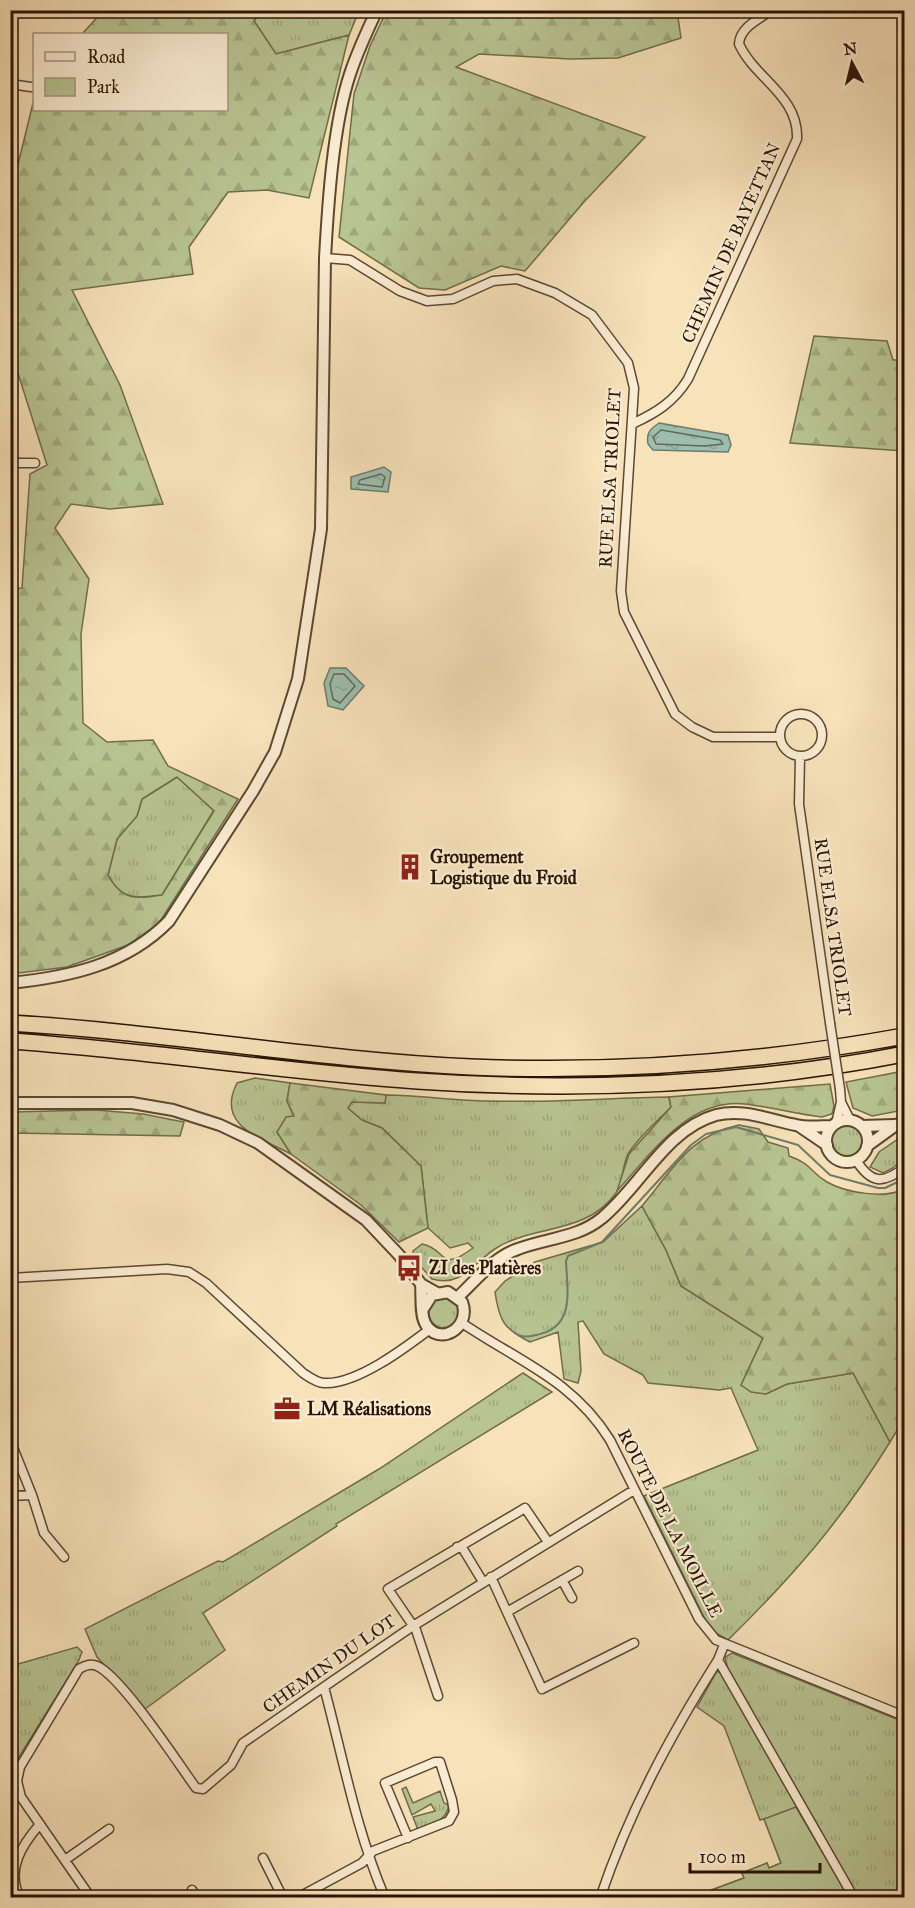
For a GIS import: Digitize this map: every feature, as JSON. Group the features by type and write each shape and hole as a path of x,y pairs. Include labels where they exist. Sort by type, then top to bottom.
{"highway":[{"path":"10,1023 129,1033 365,1059 532,1068 617,1067 720,1061 825,1050 904,1036"},
{"path":"10,1041 415,1081 536,1086 720,1079 825,1067 904,1054"}],"street":[{"path":"10,983 51,979 87,970 140,947 158,933 169,921 254,791 276,752 298,679 321,529 327,214 340,116 349,75 376,10"},
{"name":"CHEMIN DE BAYETTAN","path":"632,424 665,407 679,394 688,379 797,139 798,123 790,106 739,44 739,37 745,28 772,10"},
{"path":"10,84 31,87"},
{"name":"RUE ELSA TRIOLET","path":"325,258 350,260 400,291 427,301 453,299 493,281 517,279 555,293 592,315 628,363 634,388 621,591 624,612 675,714 692,727 713,737 780,737"},
{"path":"10,463 35,463"},
{"path":"801,714 811,716 819,723 823,732 820,747 807,756 800,757 786,751 780,737 784,723 791,716 801,714"},
{"name":"RUE ELSA TRIOLET","path":"800,757 799,804 840,1089 841,1102 834,1125"},
{"path":"10,1102 132,1102 173,1110 220,1125 258,1143 366,1220 399,1255 421,1284 437,1293"},
{"name":"RUE ELSA TRIOLET","path":"841,1102 850,1120"},
{"path":"458,1297 509,1253 575,1234 594,1224 610,1211 681,1135 698,1122 724,1113 742,1113 799,1126 834,1125 850,1120 862,1126 900,1123"},
{"path":"799,1126 826,1145 834,1157 841,1161 856,1160 867,1146 900,1123"},
{"path":"826,1145 828,1132 834,1125"},
{"path":"862,1126 867,1137 867,1146"},
{"path":"856,1160 862,1170 880,1180 889,1179 904,1168"},
{"path":"10,1278 167,1269 189,1272 206,1282 303,1373 321,1383 350,1379 408,1346 430,1329"},
{"path":"421,1284 423,1317 430,1329 448,1334 462,1323 465,1309 458,1297 448,1292 437,1293 428,1299 423,1310"},
{"name":"ROUTE DE LA MOILLE","path":"462,1323 556,1380 584,1403 610,1440 699,1619 710,1635 724,1645 904,1716"},
{"path":"10,1440 44,1533 64,1557"},
{"name":"CHEMIN DU LOT","path":"40,1824 19,1792 17,1780 20,1767 77,1673 89,1665 97,1666 113,1679 149,1722 196,1788 203,1789 231,1765 243,1743 413,1626 634,1490"},
{"path":"10,1496 32,1495"},
{"path":"438,1696 413,1626 388,1589 525,1508 548,1542"},
{"path":"457,1547 463,1549 483,1582"},
{"path":"507,1612 578,1571"},
{"path":"491,1577 542,1689 634,1643"},
{"path":"561,1581 572,1598"},
{"path":"600,1898 627,1825 651,1773 718,1660 724,1645"},
{"path":"718,1660 854,1898"},
{"path":"324,1687 355,1813 385,1898"},
{"path":"297,1898 369,1857 373,1851 408,1838 449,1821 452,1817 452,1800 440,1762 385,1783 408,1838"},
{"path":"20,1898 14,1881 16,1859 40,1824 91,1898"},
{"path":"65,1860 109,1829"},
{"path":"263,1858 283,1898"}],"green space":[{"path":"387,10 677,11 681,38 618,58 570,59 479,54 456,67 645,137 583,203 525,271 501,266 445,290 419,288 339,237 354,94 370,46"},
{"path":"103,11 260,11 254,21 276,54 349,35 309,198 267,190 228,192 189,247 193,274 72,290 120,385 163,504 110,509 71,504 55,528 89,579 81,634 83,723 107,742 153,740 168,766 238,799 159,923 128,945 67,967 11,974 10,707 18,673 11,673 11,589 22,588 30,474 47,465 10,348 11,193 33,103 33,111 228,111 228,33 83,33","holes":["177,777 214,811 162,895 137,897 124,894 108,875 117,839 137,816 142,799"]},
{"path":"260,11 359,11 349,35 276,54 254,21"},
{"path":"814,336 887,341 893,360 904,360 904,451 790,443"},
{"path":"177,777 214,810 162,895 137,897 124,894 108,875 117,839 137,816 142,799"},
{"path":"904,1071 904,1110 872,1116 853,1108 846,1082"},
{"path":"255,1078 290,1083 287,1101 294,1117 277,1132 291,1154 244,1129 232,1110 232,1098 237,1083"},
{"path":"290,1083 386,1095 385,1103 352,1102 348,1108 362,1120 382,1128 421,1166 428,1228 399,1242 361,1205 291,1154 277,1132 286,1117 294,1116 287,1101"},
{"path":"830,1084 834,1106 832,1114 822,1117 745,1104 725,1104 688,1119 657,1146 617,1191 629,1154 671,1107 669,1097"},
{"path":"386,1095 475,1101 669,1097 671,1107 632,1148 626,1159 616,1193 591,1216 513,1240 498,1247 460,1277 443,1281 432,1279 414,1259 413,1251 422,1244 436,1250 444,1258 454,1259 473,1248 468,1243 450,1248 428,1228 421,1166 382,1128 362,1120 347,1108 352,1102 385,1103"},
{"path":"96,1110 143,1114 184,1122 180,1136 11,1133 11,1112"},
{"path":"739,1125 759,1129 768,1142 788,1148 789,1156 807,1165 821,1178 835,1186 855,1192 877,1194 887,1194 904,1189 904,1419 890,1442 853,1373 787,1384 766,1394 751,1392 741,1385 763,1338 681,1286 666,1250 642,1206 673,1167 695,1145 722,1130"},
{"path":"847,1126 857,1131 862,1141 857,1151 847,1156 837,1151 832,1141 837,1131"},
{"path":"904,1135 904,1157 893,1168 883,1173 870,1167 879,1152"},
{"path":"642,1206 666,1250 681,1286 763,1338 741,1385 766,1394 787,1384 853,1373 890,1442 835,1522 795,1570 728,1640 716,1633 706,1621 644,1496 758,1450 731,1388 719,1390 648,1383 643,1375 604,1354 583,1321 578,1322 581,1371 578,1383 564,1379 558,1332 530,1342 514,1333 501,1317 495,1292 505,1281 535,1262 603,1242"},
{"path":"444,1298 450,1299 458,1307 458,1319 450,1327 444,1328 438,1327 430,1319 429,1313 430,1307 438,1299"},
{"path":"523,1373 552,1392 336,1524 337,1526 203,1613 225,1650 145,1709 97,1657 85,1629 218,1561 223,1562 379,1469"},
{"path":"77,1647 82,1652 79,1660 11,1770 11,1666"},
{"path":"732,1653 904,1722 904,1897 858,1897 728,1670 725,1657"},
{"path":"717,1671 721,1673 849,1897 690,1898 744,1878 742,1873 767,1863 769,1868 781,1863 764,1819 760,1820 724,1726 697,1707"},
{"path":"406,1787 413,1803 440,1791 444,1803 449,1805 442,1819 418,1830 413,1817 435,1811 431,1804 412,1815 402,1789"},
{"path":"796,1807 849,1897 690,1898 744,1878 742,1873 767,1863 769,1868 781,1863 764,1819"}],"water":[{"path":"659,423 728,435 731,445 728,452 653,450 648,444 648,434"},
{"path":"384,467 391,472 388,492 351,489 351,477"},
{"path":"330,668 346,668 364,686 343,710 328,706 324,683"}],"waterway":[{"path":"514,1332 522,1336 530,1336 549,1331 558,1325 566,1306 568,1256 602,1242 691,1145 706,1134 736,1127 798,1145 830,1175 878,1188 885,1188 904,1179"}],"place":[{"name":"Groupement Logistique du Froid","path":"410,867"},
{"name":"ZI des Platières","path":"409,1268"},
{"name":"LM Réalisations","path":"287,1409"}]}
